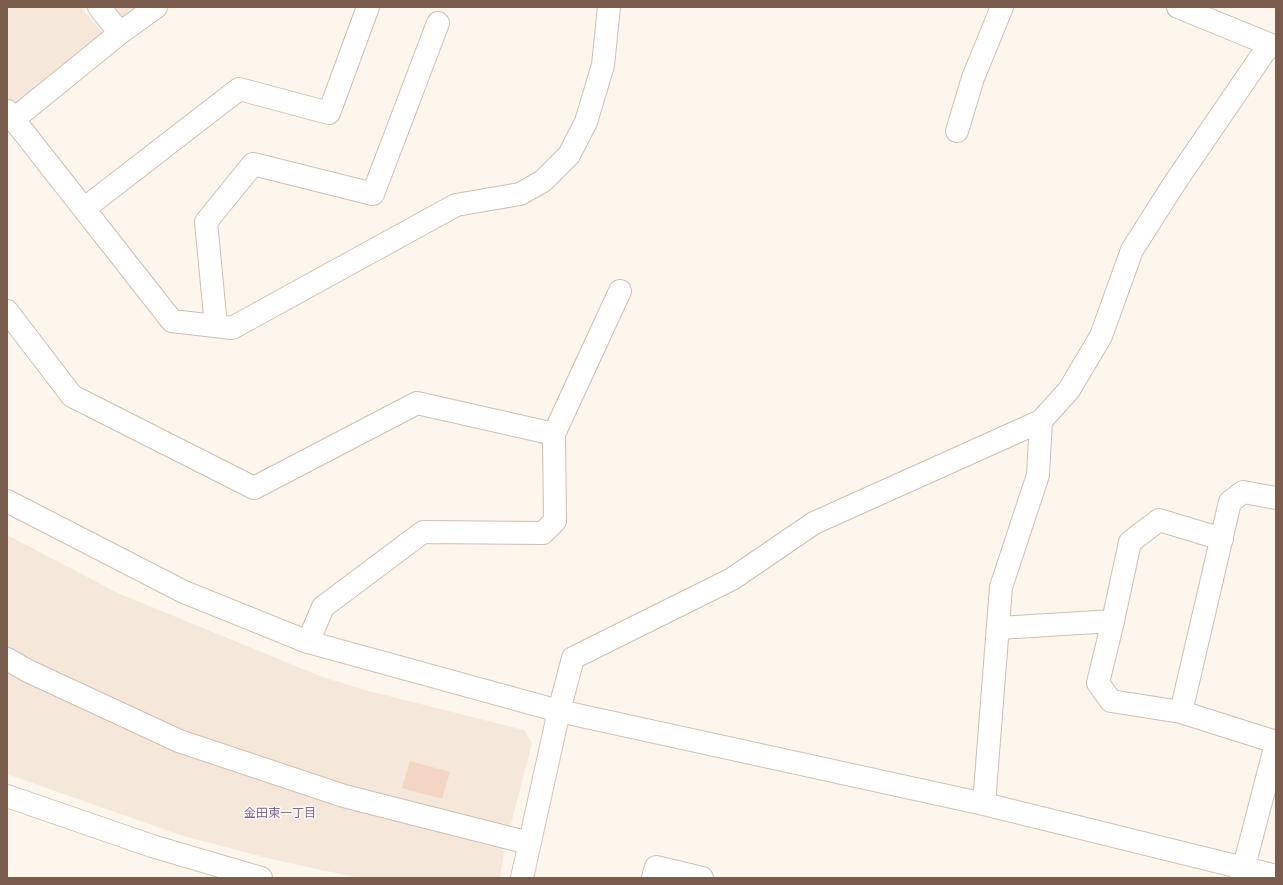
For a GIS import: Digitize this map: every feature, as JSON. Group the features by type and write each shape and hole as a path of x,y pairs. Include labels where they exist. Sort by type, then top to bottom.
{"street":[{"path":"99,7 120,33"},
{"path":"156,7 10,115 85,208 172,321 232,328 456,205 520,194 543,181 569,155 586,122 603,65 609,7"},
{"path":"85,208 239,89 329,113 368,7"},
{"path":"957,131 973,78 1002,7"},
{"path":"522,878 559,711 573,658 732,579 814,523 1041,422 1069,390 1101,336 1132,250 1174,184 1273,46 1178,7"},
{"path":"216,326 206,222 253,164 373,194 438,23"},
{"path":"308,642 323,607 423,532 543,533 555,521 554,434 620,291"},
{"path":"7,311 72,396 254,488 418,403 554,434"},
{"path":"984,804 1001,588 1038,475 1041,422"},
{"path":"1181,712 1230,502 1243,492 1276,498"},
{"path":"7,501 184,592 308,642 559,711 984,804 1242,873 1276,876"},
{"path":"1222,539 1159,520 1130,542 1098,683 1111,701 1181,712 1276,743 1242,873"},
{"path":"999,628 1113,621"},
{"path":"7,659 28,671 179,741 344,796 529,843"},
{"path":"7,796 152,846 261,878"},
{"path":"653,878 656,867 702,878"}],"shaded area":[{"path":"7,7 81,7 102,33 98,43 16,107 7,96"},
{"path":"105,7 144,7 123,23"},
{"path":"7,535 120,594 320,676 361,689 524,730 532,743 511,824 504,827 381,797 213,743 26,660 7,649"},
{"path":"7,670 500,845 504,852 500,878 361,878 345,875 271,859 180,835 7,774"}],"building":[{"path":"410,761 450,772 442,799 402,788"}],"district":[{"name":"金田東一丁目","path":"280,814"}]}
